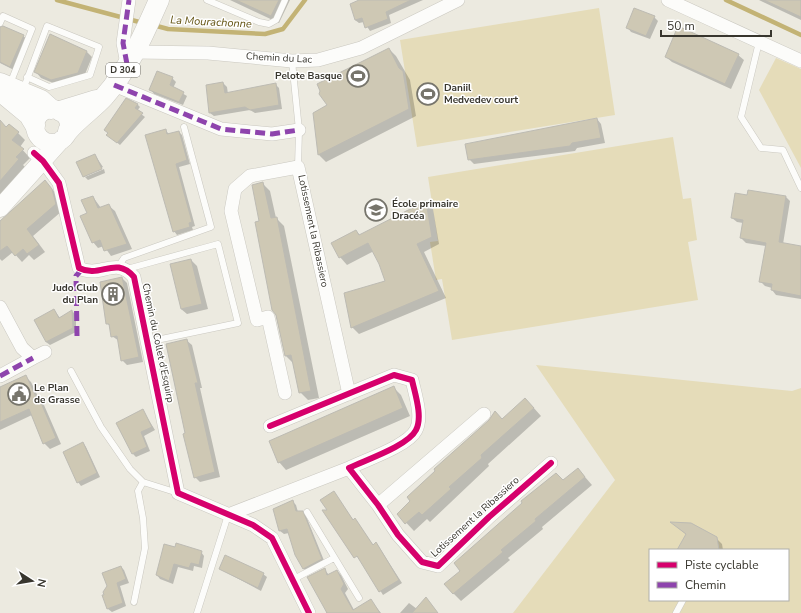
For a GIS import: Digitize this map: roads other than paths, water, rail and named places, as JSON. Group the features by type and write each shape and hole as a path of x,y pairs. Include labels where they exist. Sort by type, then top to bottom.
{"main road":[{"name":"D 304","path":"64,136 78,119 108,91 159,0"},
{"path":"12,86 41,100 55,110 108,91"},
{"path":"12,86 29,115 38,144"}],"street":[{"name":"Chemin du Lac","path":"131,50 208,53 292,61 318,60 361,48 458,0"},
{"path":"668,0 801,61"},
{"path":"129,2 131,50"},
{"path":"108,91 221,129 272,134 299,130"},
{"path":"0,194 28,163 38,144 39,116 46,110 55,110 68,121 64,136 50,142 38,144 0,208"},
{"path":"38,144 59,182 79,268 86,271 123,268"},
{"name":"Lotissement la Ribassiero","path":"285,393 268,317 257,320 230,211 235,189 250,176 298,167 349,394"},
{"name":"Chemin du Collet d'Esquirp","path":"123,268 134,277 178,493"},
{"path":"0,307 22,348 33,358"},
{"path":"0,376 45,352"},
{"path":"228,515 349,468 402,444 416,430 419,412 412,380 394,374 270,426"},
{"path":"378,505 484,414"},
{"name":"Lotissement la Ribassiero","path":"349,468 378,505 398,535 422,562 438,566 489,517 551,463"},
{"path":"178,493 253,526 272,538 309,613"}],"lane":[{"path":"207,0 259,22 269,24 276,20 285,0"},
{"path":"0,23 3,16 32,29 12,86"},
{"path":"47,26 99,47 90,75 49,87 12,86 47,26"},
{"path":"759,42 741,117 761,148 783,150 801,188"},
{"path":"292,61 299,130 298,167"},
{"path":"147,342 238,323 218,244 123,268 124,258 211,227 184,127"},
{"path":"71,371 101,427 130,469 143,482 178,493"},
{"path":"134,602 145,548 143,518 138,491 143,482"},
{"path":"307,512 359,598"},
{"path":"197,613 228,515"},
{"path":"292,580 334,558"},
{"path":"676,613 682,601"}],"waterway":[{"name":"La Mourachonne","path":"57,0 143,23"},
{"name":"La Mourachonne","path":"153,25 168,29 265,34 283,29 305,0"},
{"name":"La Mourachonne","path":"726,0 801,35"}],"place":[{"name":"Pelote Basque","path":"358,76"},
{"name":"Daniil Medvedev court","path":"428,94"},
{"name":"École primaire Dracéa","path":"376,210"},
{"name":"Judo Club du Plan","path":"113,294"},
{"name":"Le Plan de Grasse","path":"19,394"}]}
